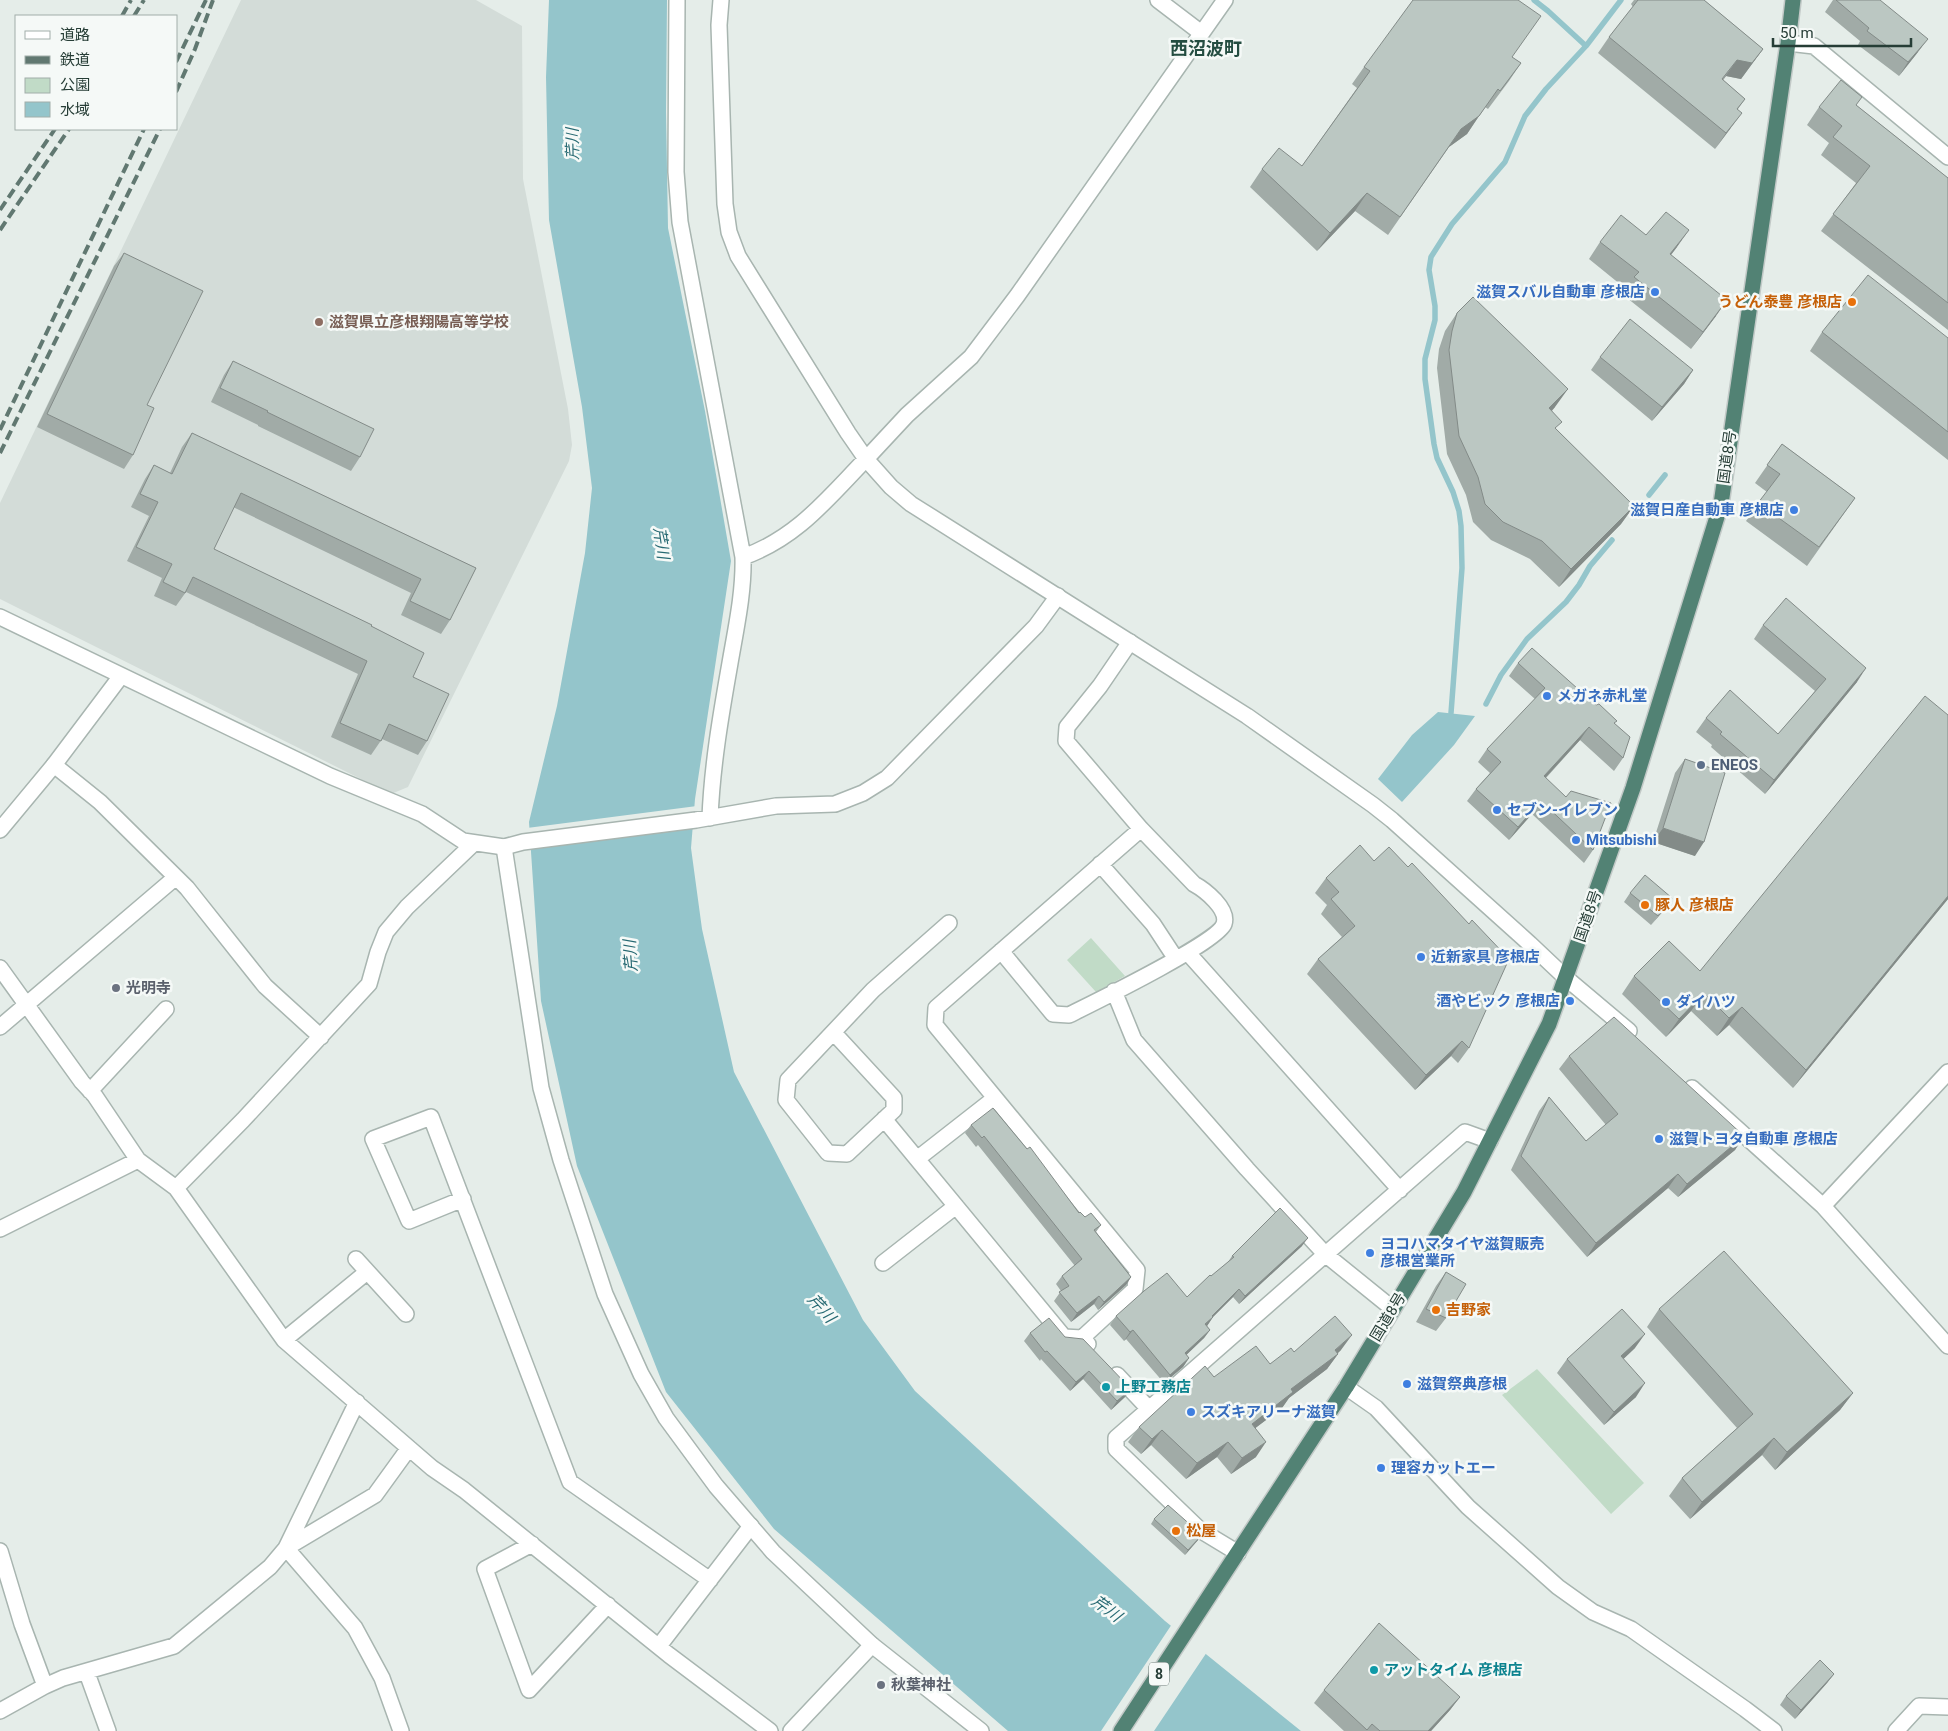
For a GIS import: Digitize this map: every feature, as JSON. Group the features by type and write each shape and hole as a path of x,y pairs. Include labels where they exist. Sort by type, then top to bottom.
{"highway":[{"name":"国道8号","path":"1121,1731 1346,1387 1464,1192 1550,1024 1633,788 1720,504 1793,0"}],"street":[{"path":"677,0 676,172 680,222 742,557 743,571 711,784 703,819"},
{"path":"721,0 719,26 721,122 725,204 729,232 738,256 866,459 911,504 1247,716 1373,805 1638,1040"},
{"path":"1158,0 1200,32"},
{"path":"742,557 764,550 805,522 907,415 971,357 1017,296 1118,153 1200,32 1225,0"},
{"path":"1788,44 1814,46 1948,156"},
{"path":"0,617 330,776 422,814 451,835 463,841 473,844 504,847 524,842 703,819 776,806 835,804 863,793 887,778 1036,626 1058,596"},
{"path":"1001,952 1053,1014 1069,1015 1182,956 1220,930 1225,918 1222,911 1204,890 1194,884 1141,829 1066,741 1067,727 1100,686 1130,642"},
{"path":"0,830 54,765 121,676"},
{"path":"54,765 100,802 187,888 265,986 321,1037"},
{"path":"1082,1338 1135,1289 1137,1270 935,1025 936,1008 1141,829"},
{"path":"176,1188 243,1120 369,984 386,932 407,908 473,844"},
{"path":"504,847 541,1088 561,1160 605,1294 641,1374 666,1418 716,1486 806,1584 872,1645 980,1731"},
{"path":"1100,864 1182,956 1400,1190"},
{"path":"0,1027 176,877"},
{"path":"834,1032 894,1098 894,1110 847,1154 828,1153 786,1100 788,1080 873,990 949,923"},
{"path":"0,968 138,1160 176,1188 284,1340 432,1468 464,1490 659,1646 770,1731"},
{"path":"1114,991 1134,1040 1247,1169 1326,1254 1393,1309"},
{"path":"90,1091 166,1008"},
{"path":"1823,1206 1948,1072"},
{"path":"1683,1080 1823,1206 1948,1346"},
{"path":"917,1159 995,1098"},
{"path":"462,1199 409,1221 373,1139 431,1117 570,1482 710,1580"},
{"path":"884,1119 1064,1337 1082,1338 1095,1352"},
{"path":"1238,1553 1200,1530 1116,1449 1116,1438 1465,1132 1490,1141"},
{"path":"0,1229 138,1160"},
{"path":"882,1263 956,1206"},
{"path":"356,1259 406,1314"},
{"path":"284,1340 367,1272"},
{"path":"1108,1366 1149,1409"},
{"path":"1346,1387 1376,1408 1468,1506 1558,1587 1593,1612 1631,1629 1774,1731"},
{"path":"0,1711 63,1678 87,1673 174,1646 270,1567 286,1548 357,1402"},
{"path":"286,1548 375,1495 409,1448"},
{"path":"659,1646 751,1526"},
{"path":"532,1544 485,1569 529,1690 608,1604"},
{"path":"286,1548 355,1628 382,1678 401,1731"},
{"path":"0,1551 22,1624 45,1686"},
{"path":"791,1731 872,1645"},
{"path":"87,1673 108,1731"},
{"path":"1896,1731 1919,1706 1948,1707"}],"shaded area":[{"name":"滋賀県立彦根翔陽高等学校","path":"241,0 476,0 522,26 523,179 568,409 572,445 569,461 408,787 391,794 0,599 0,503"}],"green space":[{"path":"1091,938 1125,976 1096,992 1067,960"},
{"path":"1537,1369 1644,1483 1611,1514 1502,1395"}],"water":[{"name":"芹川","path":"549,0 667,0 668,228 705,411 731,561 695,799 691,848 702,929 734,1072 863,1320 915,1391 1165,1621 1301,1731 1008,1731 774,1529 666,1392 577,1166 541,1001 529,822 557,706 585,553 592,488 582,407 549,220 546,77"},
{"path":"1438,712 1475,716 1454,745 1402,802 1378,779 1412,735"}],"pier":[{"path":"697,806 695,826 529,849 527,828"},
{"path":"1172,1624 1207,1652 1154,1731 1101,1731"}],"building":[{"path":"1413,0 1518,0 1541,16 1512,57 1521,63 1500,91 1498,89 1479,116 1461,129 1400,217 1367,193 1330,233 1262,169 1279,148 1302,166 1370,71 1364,67"},
{"path":"1638,0 1704,0 1763,49 1752,63 1737,60 1722,79 1745,99 1737,109 1742,113 1726,133 1609,37"},
{"path":"1836,0 1880,0 1928,39 1908,62 1867,31 1869,28"},
{"path":"1841,80 1862,97 1856,105 1948,178 1948,303 1833,214 1870,166 1833,137 1842,126 1819,107"},
{"path":"1666,212 1689,230 1670,254 1727,300 1703,332 1634,277 1639,272 1600,242 1621,215 1646,235"},
{"path":"124,253 203,291 147,405 154,408 133,455 47,414"},
{"path":"1868,275 1948,338 1948,432 1822,332"},
{"path":"1473,297 1568,389 1549,408 1562,422 1555,428 1634,506 1571,569 1542,541 1503,522 1485,504 1478,477 1459,436 1449,350 1457,313"},
{"path":"1630,319 1693,370 1662,407 1600,357"},
{"path":"233,361 374,429 360,457 220,388"},
{"path":"192,433 476,568 450,620 410,601 421,579 241,493 214,549 372,625 424,653 413,677 449,694 427,741 389,724 381,741 340,723 367,661 193,577 185,593 163,582 172,564 136,547 158,502 140,494 154,465 172,474"},
{"path":"1782,444 1855,498 1819,547 1758,503 1780,474 1767,465"},
{"path":"1786,598 1866,668 1774,780 1720,734 1722,732 1706,718 1730,690 1778,734 1826,679 1763,625"},
{"path":"1532,648 1596,705 1599,704 1617,721 1614,723 1630,737 1623,758 1589,727 1544,776 1566,797 1571,791 1611,803 1593,850 1541,801 1518,827 1476,789 1501,762 1487,749 1545,688 1518,663"},
{"path":"1925,696 1948,715 1948,896 1806,1070 1742,1007 1729,1018 1704,993 1679,1019 1634,976 1669,941 1700,971"},
{"path":"1685,759 1725,773 1704,842 1663,828"},
{"name":"近新家具 彦根店","path":"1360,845 1374,861 1389,847 1408,867 1412,863 1469,924 1472,920 1509,959 1469,1048 1462,1041 1426,1075 1318,959 1355,926 1331,899 1339,892 1326,878"},
{"path":"1645,875 1672,898 1658,916 1630,893"},
{"name":"滋賀トヨタ自動車 彦根店","path":"1614,1017 1744,1136 1687,1184 1678,1174 1596,1243 1521,1156 1549,1097 1586,1141 1618,1114 1569,1056"},
{"path":"993,1108 1027,1149 1030,1147 1079,1213 1085,1217 1091,1213 1101,1225 1094,1230 1131,1277 1104,1302 1099,1296 1077,1313 1059,1292 1069,1286 1062,1276 1082,1259 984,1136 982,1138 971,1125"},
{"path":"1280,1208 1308,1238 1245,1296 1239,1289 1205,1324 1210,1330 1185,1353 1189,1358 1170,1375 1133,1330 1130,1332 1116,1316 1167,1273 1187,1297 1210,1275 1234,1257 1232,1256"},
{"path":"1724,1251 1853,1393 1787,1452 1774,1438 1702,1502 1682,1478 1753,1414 1659,1309"},
{"path":"1446,1272 1466,1284 1446,1318 1426,1309"},
{"path":"1622,1309 1645,1334 1621,1356 1645,1383 1614,1412 1567,1359"},
{"path":"1335,1316 1352,1335 1335,1350 1338,1354 1291,1389 1293,1392 1252,1424 1266,1442 1242,1458 1228,1442 1197,1463 1162,1430 1152,1439 1139,1427 1205,1366 1214,1377 1256,1346 1270,1364 1291,1348 1294,1352"},
{"path":"1049,1318 1065,1337 1083,1339 1131,1389 1117,1401 1089,1371 1076,1382 1047,1351 1045,1352 1030,1333"},
{"name":"松屋","path":"1168,1505 1202,1535 1188,1550 1154,1519"},
{"name":"アットタイム 彦根店","path":"1379,1623 1460,1697 1428,1731 1380,1731 1372,1724 1367,1730 1324,1690"},
{"path":"1820,1660 1834,1674 1801,1710 1786,1696"}],"waterway":[{"path":"1534,0 1586,46"},
{"path":"1451,713 1462,568 1461,526 1453,492 1437,458 1425,379 1425,359 1435,320 1435,306 1429,270 1431,257 1452,224 1505,162 1525,116 1546,89 1586,46 1621,0"},
{"path":"1649,495 1665,475"},
{"path":"1486,704 1501,675 1527,639 1566,602 1590,566 1612,540"}],"railway":[{"path":"123,15 131,0"},
{"path":"135,15 144,0"},
{"path":"178,58 206,0"},
{"path":"178,87 213,0"},
{"path":"0,210 54,130"},
{"path":"0,230 68,130"},
{"path":"0,430 144,130"},
{"path":"0,453 160,130"}],"place":[{"name":"滋賀スバル自動車 彦根店","path":"1655,292"},
{"name":"うどん泰豊 彦根店","path":"1852,302"},
{"name":"滋賀県立彦根翔陽高等学校","path":"319,322"},
{"name":"滋賀日産自動車 彦根店","path":"1794,510"},
{"name":"メガネ赤札堂","path":"1547,696"},
{"name":"ENEOS","path":"1701,765"},
{"name":"セブン-イレブン","path":"1497,810"},
{"name":"Mitsubishi","path":"1576,840"},
{"name":"豚人 彦根店","path":"1645,905"},
{"name":"近新家具 彦根店","path":"1421,957"},
{"name":"光明寺","path":"116,988"},
{"name":"酒やビック 彦根店","path":"1570,1001"},
{"name":"ダイハツ","path":"1666,1002"},
{"name":"滋賀トヨタ自動車 彦根店","path":"1659,1139"},
{"name":"ヨコハマタイヤ滋賀販売 彦根営業所","path":"1370,1253"},
{"name":"吉野家","path":"1436,1310"},
{"name":"滋賀祭典彦根","path":"1407,1384"},
{"name":"上野工務店","path":"1106,1387"},
{"name":"スズキアリーナ滋賀","path":"1191,1412"},
{"name":"理容カットエー","path":"1381,1468"},
{"name":"松屋","path":"1176,1531"},
{"name":"アットタイム 彦根店","path":"1374,1670"},
{"name":"秋葉神社","path":"881,1685"}],"district":[{"name":"西沼波町","path":"1206,49"}]}
